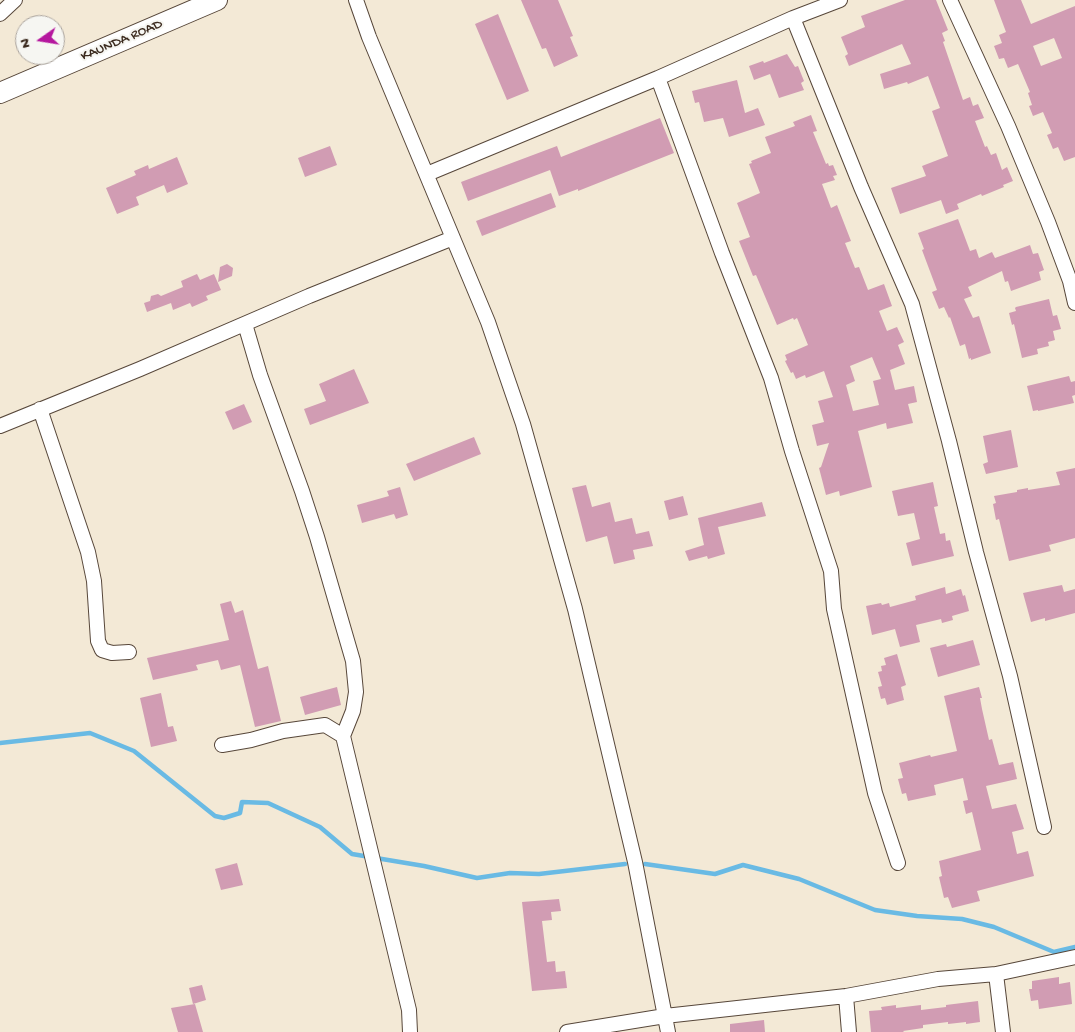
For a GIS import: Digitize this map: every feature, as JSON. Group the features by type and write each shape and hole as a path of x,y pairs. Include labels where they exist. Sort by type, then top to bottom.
{"main road":[{"name":"KAUNDA ROAD","path":"0,93 217,0"}],"street":[{"path":"0,14 15,0"},
{"path":"356,0 369,37 427,174 500,358 543,493 575,609 635,862 668,1032"},
{"path":"427,174 658,78 793,18 840,0"},
{"path":"950,0 1008,126 1048,222 1070,281 1075,303"},
{"path":"793,18 912,304 1010,676 1044,827"},
{"path":"658,78 722,253 771,378 792,451 831,571 834,609 875,793 898,863"},
{"path":"0,426 317,292 453,238"},
{"path":"245,324 260,375 308,509 353,661 356,692 353,711 343,736 409,1010 410,1032"},
{"path":"40,409 88,552 94,581 98,641 102,650 112,653 129,652"},
{"path":"222,745 251,740 283,731 325,725 343,736"},
{"path":"571,1032 665,1016 846,996 938,979 996,974 1075,957"},
{"path":"996,974 1003,1032"},
{"path":"846,996 849,1032"}],"building":[{"path":"521,0 558,0 573,36 570,37 578,56 554,67 546,48 542,49"},
{"path":"905,0 936,0 948,30 942,33 945,41 943,42 963,100 970,97 973,106 978,104 984,118 975,121 985,147 987,146 991,155 996,153 1002,170 1007,167 1013,181 1003,185 1004,187 957,204 959,209 946,214 941,200 900,214 891,188 926,176 922,166 948,156 932,111 940,108 928,76 908,84 907,82 884,89 880,74 911,64 902,44 849,66 845,56 848,54 841,37 865,27 861,16"},
{"path":"994,0 1021,0 1031,24 1075,6 1075,157 1064,161 1058,147 1053,149 1047,135 1052,133 1043,112 1033,116 1029,106 1032,105 1028,93 1030,92 1018,64 1008,68 1004,58 999,59 994,46 1002,43 999,35 1006,32","holes":["1054,38 1062,58 1041,66 1033,46"]},
{"path":"498,14 529,91 507,100 475,24"},
{"path":"787,54 795,67 798,66 804,81 801,83 804,90 779,98 770,74 754,80 749,66 763,61 764,63"},
{"path":"737,80 745,113 758,108 765,125 729,137 723,118 704,122 699,102 695,103 692,91"},
{"path":"811,115 817,131 813,132 826,164 828,163 829,166 833,165 837,175 833,176 835,180 822,184 831,208 837,205 851,241 845,243 855,268 859,267 868,290 884,284 892,306 879,311 887,331 897,327 904,342 898,345 905,364 890,370 895,390 914,386 917,402 908,404 913,423 887,429 886,423 858,431 872,487 840,496 839,491 826,495 819,468 829,443 817,446 812,425 824,422 818,401 833,397 824,371 806,378 805,375 796,379 793,372 791,373 785,361 787,360 785,355 808,345 797,318 777,325 756,275 753,276 739,241 750,237 737,203 760,193 749,164 752,163 751,161 771,153 765,137 795,126 793,122","holes":["872,357 881,379 873,381 879,405 853,411 846,385 855,381 850,366"]},
{"path":"660,118 674,153 578,191 578,189 559,196 550,170 468,201 461,182 557,146 561,157"},
{"path":"330,146 337,165 305,177 298,158"},
{"path":"177,157 188,184 167,193 164,185 136,197 139,205 117,214 106,188 136,175 134,171 148,165 149,169"},
{"path":"551,193 556,207 482,236 476,221"},
{"path":"958,219 970,251 976,249 979,258 992,252 995,258 1030,245 1033,254 1038,253 1044,270 1039,272 1041,280 1011,291 1008,281 1005,282 1002,271 968,287 972,296 964,299 973,318 979,316 991,353 971,360 971,358 969,359 965,344 960,346 950,317 944,307 939,309 932,292 937,290 922,250 924,249 918,233"},
{"path":"227,264 233,268 232,276 218,282 220,267"},
{"path":"197,274 200,280 214,274 221,290 206,296 208,300 192,307 190,303 173,310 171,303 147,312 144,303 150,301 151,296 158,294 161,296 183,287 181,281"},
{"path":"1049,299 1053,316 1057,315 1061,329 1053,331 1055,340 1048,342 1049,346 1037,349 1038,354 1022,358 1014,324 1012,325 1009,313 1016,311 1016,307"},
{"path":"354,369 369,403 310,425 304,409 326,401 319,384"},
{"path":"1069,376 1071,382 1075,381 1075,395 1072,396 1074,403 1033,411 1027,386"},
{"path":"244,404 252,422 233,430 225,412"},
{"path":"1011,430 1018,467 986,474 983,464 988,462 983,436"},
{"path":"474,437 481,454 414,481 406,464"},
{"path":"1075,468 1075,538 1049,545 1051,551 1009,561 999,519 996,520 993,504 996,503 994,496 1028,488 1028,490 1060,485 1056,472"},
{"path":"933,482 938,506 934,507 940,534 945,533 946,541 950,540 954,556 912,566 906,543 920,539 914,513 898,516 892,491"},
{"path":"586,485 592,507 610,502 615,522 632,518 636,534 649,531 653,546 633,550 635,559 614,564 607,536 586,542 572,488"},
{"path":"400,487 408,515 396,519 394,514 362,523 357,505 389,496 387,491"},
{"path":"683,496 688,515 669,520 664,501"},
{"path":"762,502 766,516 718,527 725,554 708,559 707,556 689,561 685,551 704,545 698,518"},
{"path":"1062,585 1064,592 1075,589 1075,613 1045,621 1045,618 1031,622 1023,593"},
{"path":"945,587 946,594 961,589 963,596 965,595 969,611 952,616 953,620 942,623 941,619 916,625 920,642 900,647 895,629 872,635 866,606 889,603 890,607 916,600 915,596"},
{"path":"231,601 235,613 243,610 258,669 268,666 281,721 255,727 240,665 221,670 218,660 196,665 198,670 153,680 147,658 229,640 220,604"},
{"path":"973,640 980,665 938,677 930,648 946,644 947,647"},
{"path":"897,654 906,685 901,687 904,700 887,705 885,698 881,699 878,687 882,686 878,672 882,671 881,666 886,665 884,658"},
{"path":"337,687 341,705 305,715 300,697"},
{"path":"979,687 989,740 992,739 999,765 1013,762 1017,779 986,786 992,809 1016,804 1024,829 1012,832 1017,854 1028,851 1034,876 977,891 980,901 952,908 948,897 944,898 939,877 942,876 939,861 981,850 972,812 966,814 963,801 968,800 963,778 934,785 936,795 908,801 906,793 902,794 898,779 903,778 899,763 930,755 931,757 957,751 944,696"},
{"path":"161,693 168,727 173,726 177,741 151,747 140,698"},
{"path":"237,863 243,885 221,890 215,869"},
{"path":"559,899 561,911 551,912 552,920 542,921 547,962 555,961 556,972 565,971 567,988 532,991 522,902"},
{"path":"1059,977 1059,984 1070,982 1072,1004 1039,1009 1038,1000 1031,1001 1029,989 1032,989 1032,981"},
{"path":"202,985 206,1000 193,1004 189,988"},
{"path":"978,1001 980,1022 948,1024 948,1022 923,1025 923,1028 904,1032 871,1032 869,1011 882,1010 881,1007 896,1005 896,1008 921,1005 921,1010"},
{"path":"195,1004 203,1032 178,1032 171,1008"},
{"path":"764,1020 765,1032 730,1032 730,1024"}],"waterway":[{"path":"0,743 90,733 134,751 215,816 224,818 240,813 242,802 268,803 320,827 352,854 424,866 477,878 510,873 539,874 625,864"},
{"path":"645,864 715,874 743,865 799,879 875,910 917,916 962,919 994,927 1054,952 1075,947"}]}
